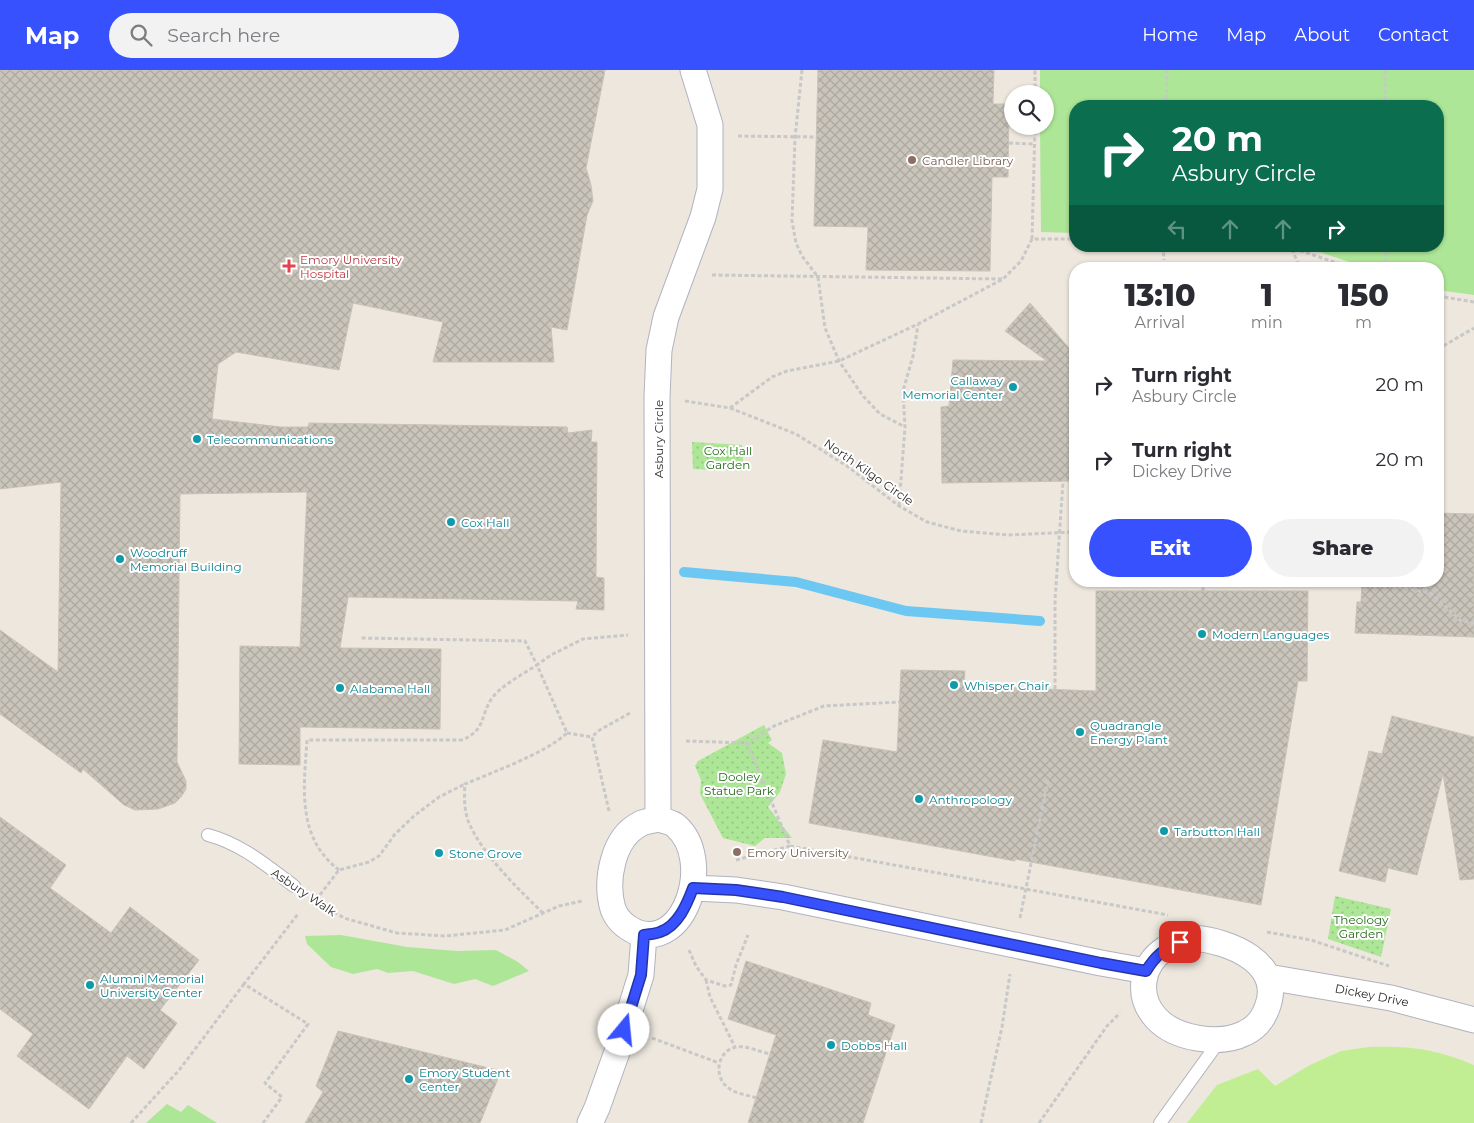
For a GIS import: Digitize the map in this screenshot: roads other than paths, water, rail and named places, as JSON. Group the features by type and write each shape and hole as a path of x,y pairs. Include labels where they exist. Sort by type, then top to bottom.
{"street":[{"name":"Asbury Circle","path":"658,819 657,397 659,350 666,317 703,217 710,190 710,125 694,70"},
{"path":"658,819 675,824 686,837 693,856 693,888 688,902 674,924 661,932 644,935 626,928 615,915 609,895 613,860 618,846 640,824 658,819"},
{"path":"693,888 736,890 783,897 1101,963 1144,979"},
{"path":"590,1123 618,1049 641,975 644,935"},
{"path":"1194,938 1212,940 1240,950 1257,963 1268,977 1270,994 1268,1005 1258,1024 1246,1033 1220,1040 1201,1039 1186,1035 1170,1028 1156,1018 1147,1003 1144,979 1154,957 1165,949 1194,938"},
{"name":"Dickey Drive","path":"1268,977 1391,998 1474,1020"}],"lane":[{"name":"Asbury Walk","path":"208,835 241,847 294,886"},
{"path":"1160,1123 1220,1040"}],"waterway":[{"path":"684,572 796,582 906,611 1040,621"}],"place":[{"name":"Candler Library","path":"912,160"},
{"name":"Emory University Hospital","path":"289,266"},
{"name":"Callaway Memorial Center","path":"1013,387"},
{"name":"Telecommunications","path":"197,439"},
{"name":"Cox Hall","path":"451,522"},
{"name":"Woodruff Memorial Building","path":"120,559"},
{"name":"Modern Languages","path":"1202,634"},
{"name":"Whisper Chair","path":"954,685"},
{"name":"Alabama Hall","path":"340,688"},
{"name":"Quadrangle Energy Plant","path":"1080,732"},
{"name":"Anthropology","path":"919,799"},
{"name":"Tarbutton Hall","path":"1164,831"},
{"name":"Emory University","path":"737,852"},
{"name":"Stone Grove","path":"439,853"},
{"name":"Alumni Memorial University Center","path":"90,985"},
{"name":"Dobbs Hall","path":"831,1045"},
{"name":"Emory Student Center","path":"409,1079"}],"park label":[{"name":"Cox Hall Garden","path":"728,457"},
{"name":"Dooley Statue Park","path":"739,783"},
{"name":"Theology Garden","path":"1361,926"}]}
